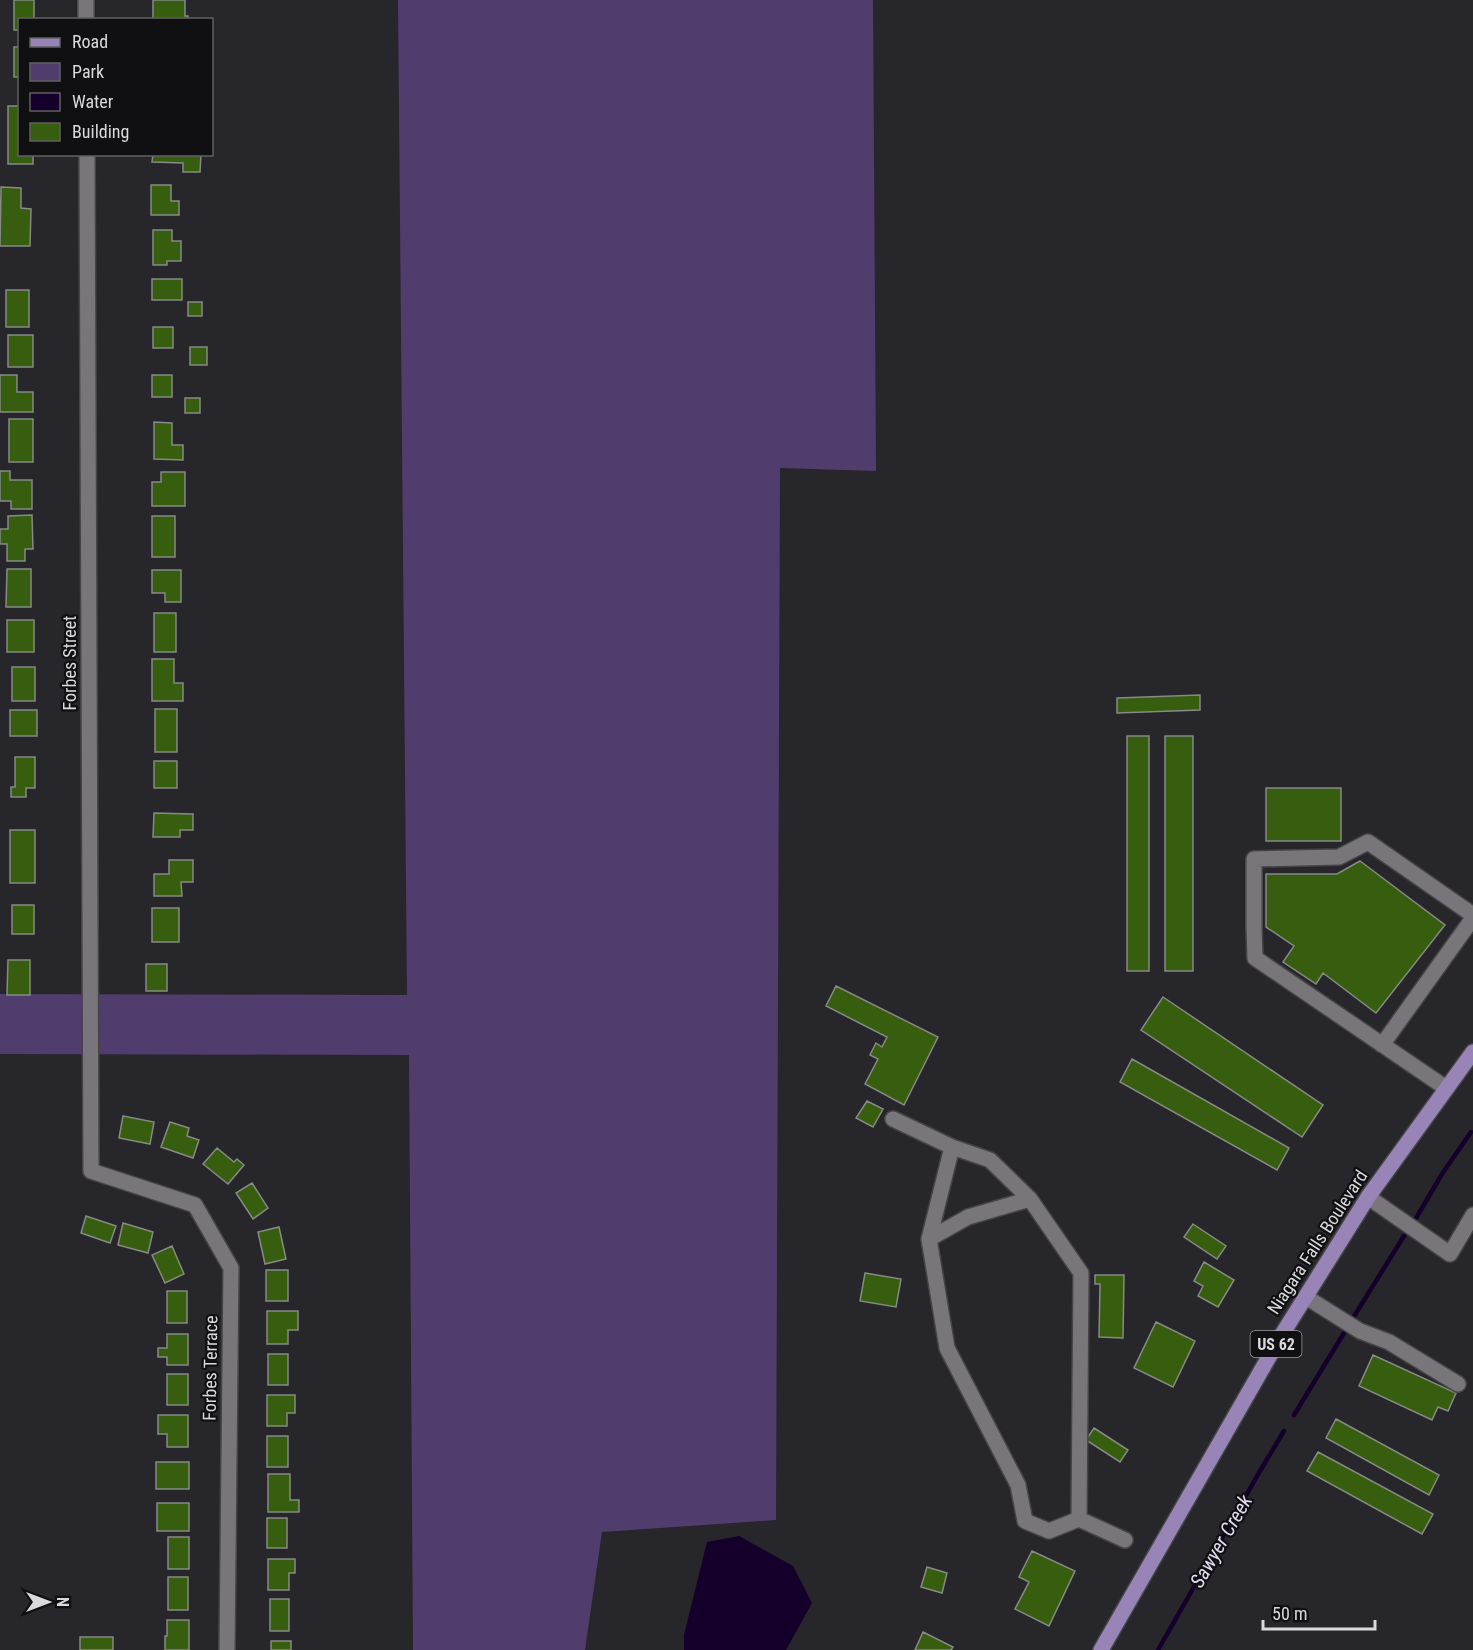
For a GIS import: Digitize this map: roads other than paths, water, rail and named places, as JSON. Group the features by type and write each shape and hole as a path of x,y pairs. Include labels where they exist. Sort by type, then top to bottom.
{"main road":[{"name":"Niagara Falls Boulevard","path":"1101,1650 1281,1336 1368,1197 1473,1052"}],"street":[{"path":"86,0 86,18"},
{"name":"Forbes Street","path":"87,156 91,1171"},
{"path":"1382,1045 1473,917 1368,842 1339,857 1254,859 1255,958 1382,1045 1446,1088"},
{"path":"893,1119 952,1147 990,1160 1030,1199 1081,1273 1079,1519"},
{"path":"952,1147 930,1239 947,1348 1018,1485 1025,1521 1049,1531 1079,1519 1125,1540"},
{"name":"Forbes Terrace","path":"91,1171 195,1205 231,1268 227,1650"},
{"path":"1368,1197 1449,1254 1473,1215"},
{"path":"930,1239 968,1217 1030,1199"},
{"path":"1306,1297 1360,1331 1389,1342 1458,1384"}],"water":[{"path":"739,1536 793,1566 812,1603 786,1650 684,1650 684,1635 707,1542"}],"waterway":[{"name":"Sawyer Creek","path":"1415,1220 1442,1174 1471,1132"},
{"name":"Sawyer Creek","path":"1353,1318 1404,1236"},
{"name":"Sawyer Creek","path":"1294,1415 1344,1333"},
{"name":"Sawyer Creek","path":"1158,1650 1284,1431"}]}
